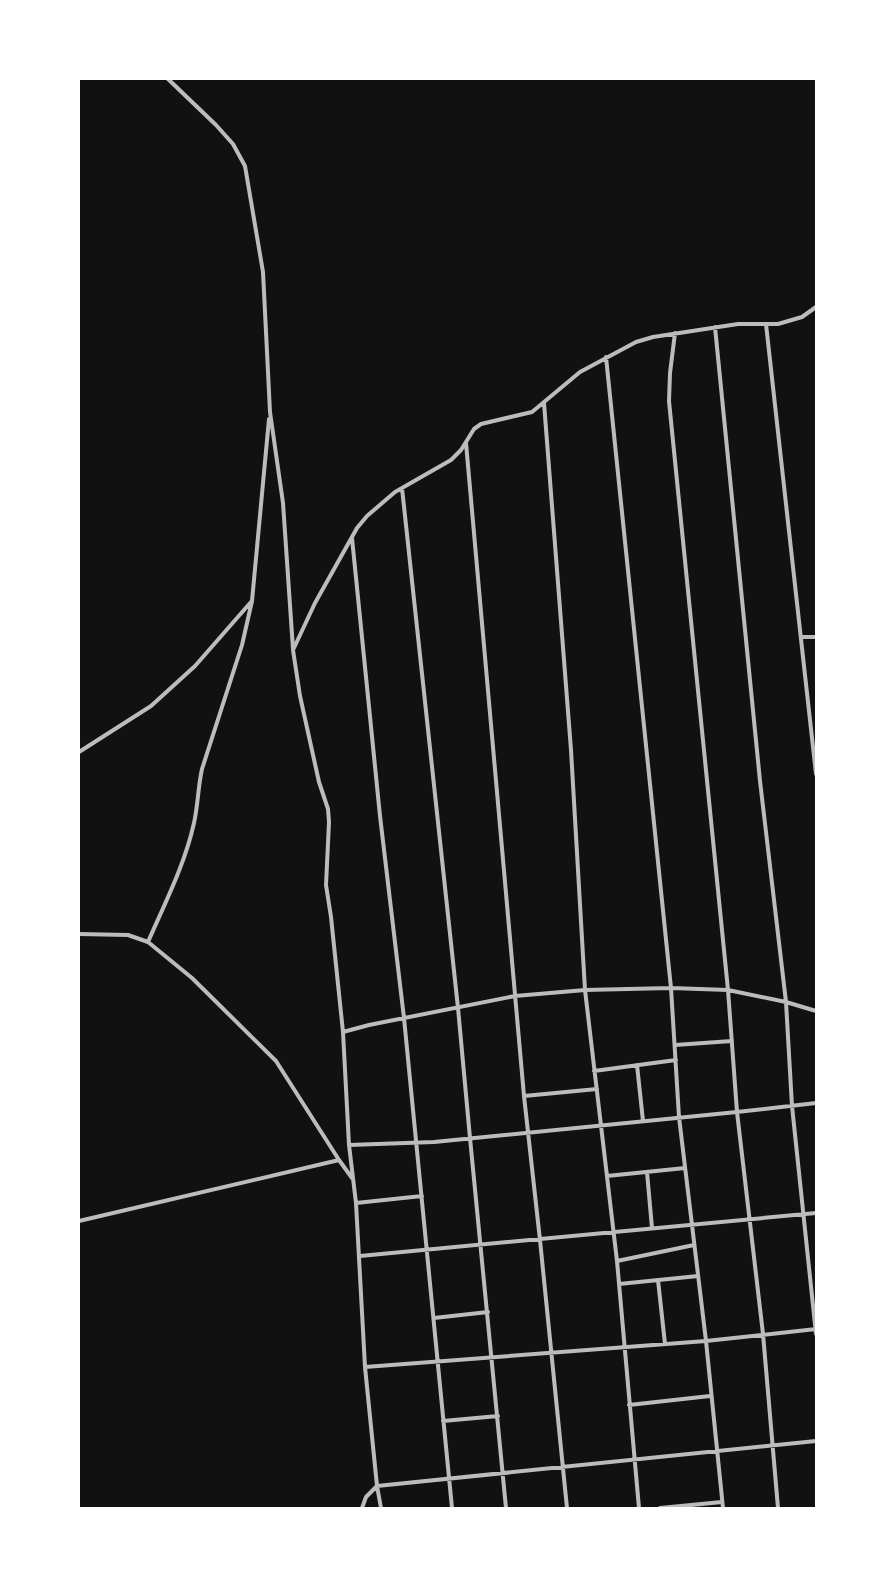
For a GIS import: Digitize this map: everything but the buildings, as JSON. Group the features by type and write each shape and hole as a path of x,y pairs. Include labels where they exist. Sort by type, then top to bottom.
{"street":[{"path":"168,79 233,144 245,166 263,272 270,412 283,503 293,650 300,696 319,782 328,810 326,885 343,1032 349,1145 356,1203 366,1367 377,1486 381,1508"},
{"path":"293,650 315,603 351,537 367,516 402,488 451,460 466,443 474,429 481,424 532,412 580,372 636,342 674,333 738,324 778,324 802,317 816,307"},
{"path":"766,324 816,774"},
{"path":"715,327 760,781 786,1002 792,1106 816,1334"},
{"path":"674,333 669,401 728,990 737,1112 763,1334 778,1508"},
{"path":"606,357 671,988 679,1117 706,1341 710,1396 723,1508"},
{"path":"544,403 571,750 585,990 614,1232 639,1508"},
{"path":"148,942 188,846 202,769 242,646 252,601 270,412"},
{"path":"466,443 524,1096 552,1352 566,1508"},
{"path":"402,488 458,1008 506,1508"},
{"path":"351,537 380,816 404,1018 452,1508"},
{"path":"79,752 151,706 195,666 252,601"},
{"path":"801,637 816,637"},
{"path":"79,934 128,935 148,942 192,978 276,1061 339,1160 354,1180"},
{"path":"343,1032 515,996 585,990 671,988 728,990 786,1002 816,1011"},
{"path":"675,1046 732,1041"},
{"path":"594,1071 676,1060"},
{"path":"637,1065 643,1121"},
{"path":"524,1096 597,1089"},
{"path":"349,1145 416,1143 816,1103"},
{"path":"79,1221 339,1160"},
{"path":"607,1176 685,1168"},
{"path":"647,1172 652,1228"},
{"path":"356,1203 422,1196"},
{"path":"360,1256 816,1213"},
{"path":"617,1261 694,1245"},
{"path":"619,1284 698,1276"},
{"path":"658,1280 665,1344"},
{"path":"434,1318 488,1312"},
{"path":"366,1367 706,1341 816,1329"},
{"path":"629,1405 710,1396"},
{"path":"443,1421 498,1416"},
{"path":"362,1508 366,1497 377,1486 816,1441"},
{"path":"660,1508 722,1502"}]}
